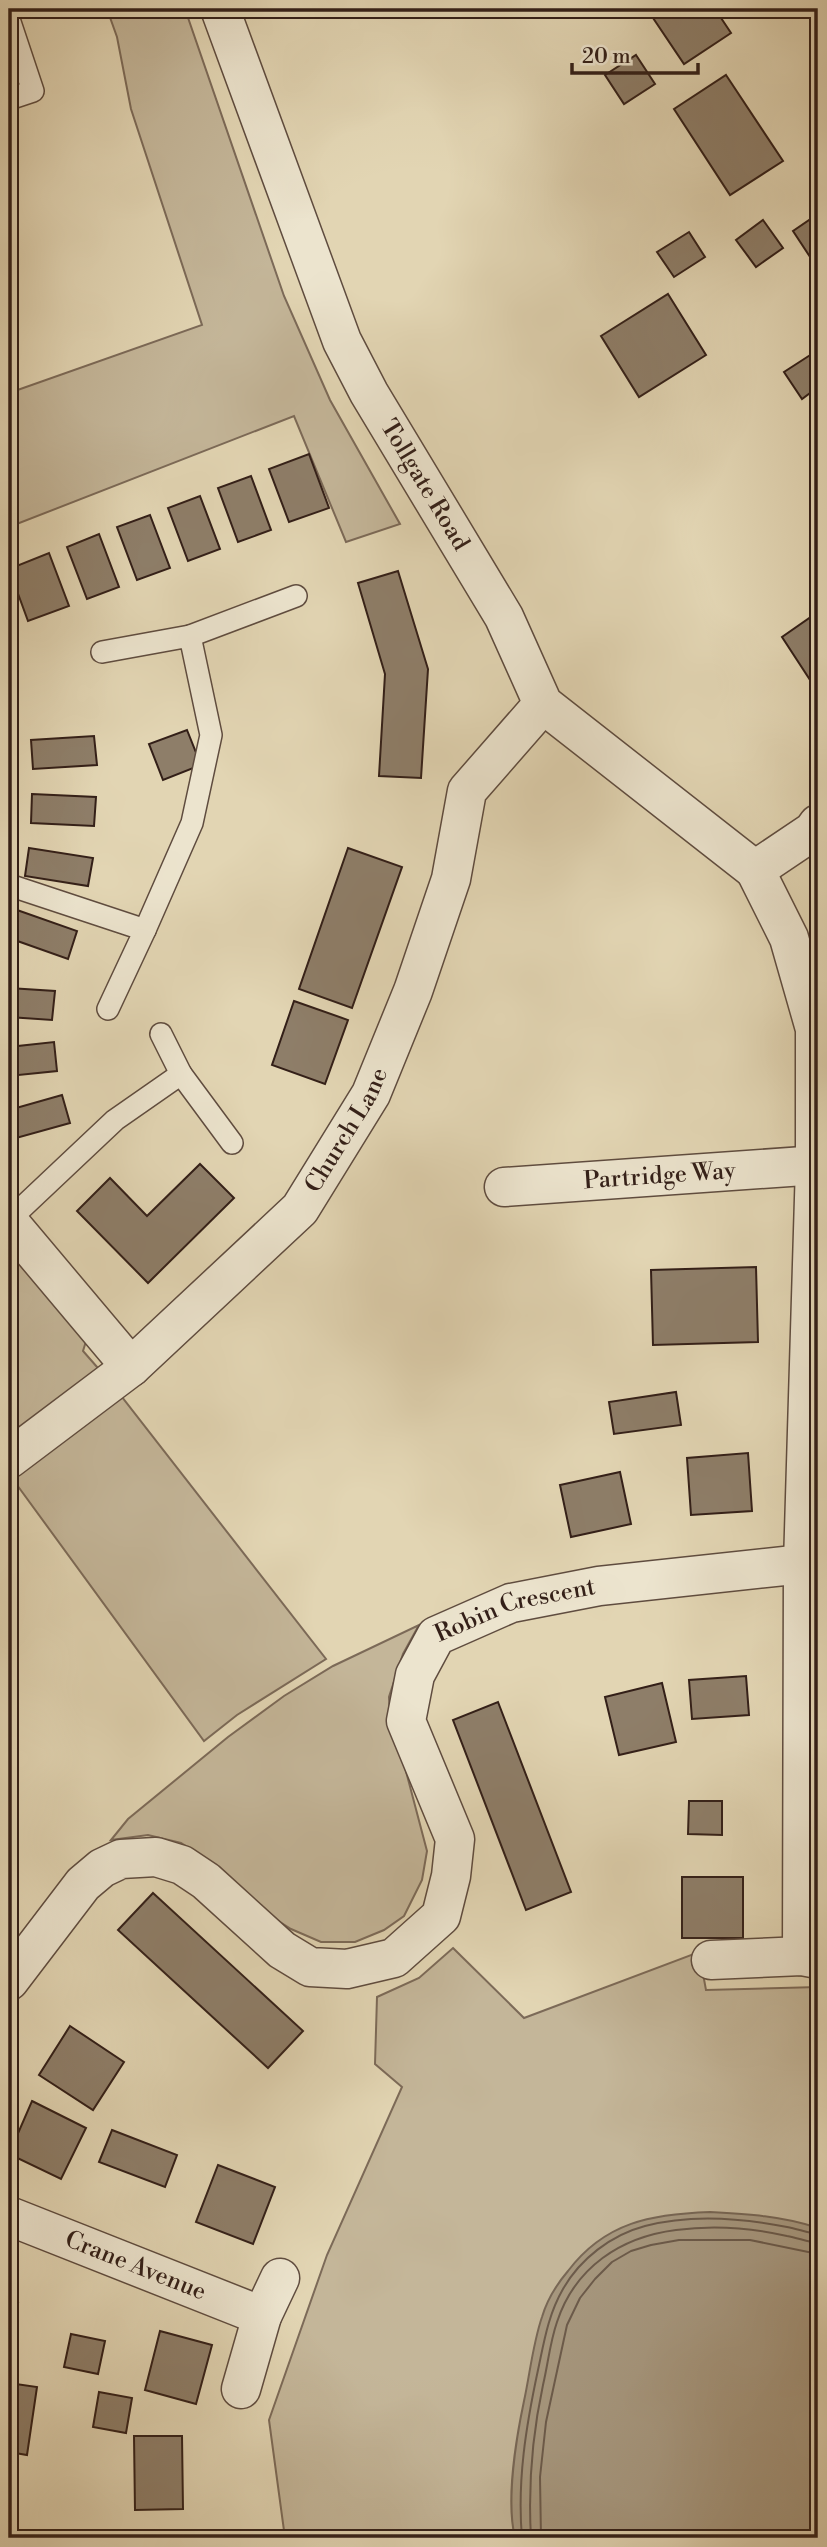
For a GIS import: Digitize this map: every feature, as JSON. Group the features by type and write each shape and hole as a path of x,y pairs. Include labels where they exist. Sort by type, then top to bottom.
{"street":[{"name":"Tollgate Road","path":"220,9 342,341 369,393 504,617 543,704 755,870"},
{"name":"Church Lane","path":"9,1459 131,1367 300,1209 371,1094 413,991 451,879 467,791 543,704"},
{"path":"711,1960 810,1957 811,1565 817,1165 815,1029 789,938 755,870 813,831 818,824"},
{"name":"Partridge Way","path":"505,1187 817,1165"},
{"path":"9,1221 131,1367"},
{"name":"Robin Crescent","path":"9,1981 83,1884 102,1868 121,1858 156,1857 182,1865 206,1881 282,1950 310,1966 347,1969 394,1958 441,1916 450,1876 454,1839 406,1721 415,1675 436,1636 511,1603 600,1586 811,1565"},
{"name":"Crane Avenue","path":"9,2216 262,2316"},
{"path":"241,2389 262,2316 280,2278"}],"lane":[{"path":"9,19 33,91 9,99"},
{"path":"102,652 190,636 296,596"},
{"path":"108,1009 192,823 211,735 190,636"},
{"path":"9,886 145,930"},
{"path":"160,1034 181,1074 232,1143"},
{"path":"9,1221 115,1120 181,1074"}],"shaded area":[{"path":"107,9 185,9 284,296 330,400 400,524 346,542 294,416 9,527 9,393 202,325 131,109 117,37"},
{"path":"9,1244 92,1322 83,1351 111,1383 326,1659 237,1715 204,1741 9,1474"},
{"path":"419,1625 403,1654 389,1697 390,1720 427,1851 422,1880 404,1916 384,1930 355,1942 321,1942 291,1929 258,1908 206,1859 181,1843 148,1835 111,1840 128,1819 228,1737 284,1696 333,1666"},
{"path":"453,1948 524,2018 699,1952 706,1990 818,1987 818,2538 285,2538 269,2420 327,2255 402,2087 375,2064 377,1997 419,1978"}],"water":[{"path":"710,2212 778,2218 818,2228 818,2538 515,2538 511,2506 518,2433 536,2337 553,2292 582,2254 614,2231 669,2215"}],"building":[{"path":"647,9 715,9 731,33 684,64"},
{"path":"636,55 655,84 624,104 605,75"},
{"path":"726,75 783,161 730,195 674,109"},
{"path":"818,214 818,269 793,231"},
{"path":"763,220 783,248 756,267 736,240"},
{"path":"689,232 705,257 674,277 657,252"},
{"path":"668,294 706,355 639,397 601,336"},
{"path":"818,350 818,387 802,399 784,372"},
{"path":"309,454 329,508 289,522 269,469"},
{"path":"251,476 271,530 238,542 218,488"},
{"path":"200,496 220,549 188,561 168,508"},
{"path":"150,515 170,568 137,580 117,527"},
{"path":"99,534 119,587 87,599 67,547"},
{"path":"49,553 69,606 28,621 9,569"},
{"path":"398,571 428,669 421,778 379,776 385,674 358,583"},
{"path":"818,612 818,683 814,686 782,637"},
{"path":"187,730 201,765 163,780 149,744"},
{"path":"94,736 97,765 33,769 31,740"},
{"path":"32,794 96,797 94,826 31,823"},
{"path":"29,848 93,858 88,886 25,876"},
{"path":"348,848 402,867 352,1008 299,989"},
{"path":"17,910 77,931 68,959 9,938"},
{"path":"9,988 55,991 52,1020 9,1017"},
{"path":"294,1001 348,1020 325,1084 272,1065"},
{"path":"54,1042 57,1071 9,1076 9,1047"},
{"path":"62,1095 70,1123 9,1140 9,1110"},
{"path":"200,1164 234,1198 148,1283 77,1211 110,1178 147,1216"},
{"path":"756,1267 758,1342 653,1345 651,1270"},
{"path":"676,1392 681,1425 614,1434 609,1402"},
{"path":"748,1453 752,1511 691,1515 687,1458"},
{"path":"620,1472 631,1524 571,1537 560,1485"},
{"path":"746,1676 749,1715 692,1719 689,1680"},
{"path":"662,1683 676,1742 619,1755 605,1697"},
{"path":"498,1702 571,1892 526,1910 453,1720"},
{"path":"689,1801 722,1801 722,1835 688,1834"},
{"path":"682,1877 743,1877 743,1938 682,1938"},
{"path":"153,1893 303,2031 268,2068 118,1930"},
{"path":"70,2026 124,2062 93,2110 39,2075"},
{"path":"32,2101 86,2128 61,2179 9,2154"},
{"path":"112,2130 177,2155 165,2187 99,2162"},
{"path":"218,2165 275,2187 253,2244 196,2222"},
{"path":"9,2301 18,2303 9,2339"},
{"path":"160,2331 212,2345 196,2404 145,2390"},
{"path":"71,2334 105,2341 98,2374 64,2367"},
{"path":"9,2383 37,2387 27,2455 9,2452"},
{"path":"99,2392 132,2398 126,2433 93,2427"},
{"path":"134,2436 182,2436 183,2509 135,2510"}]}
